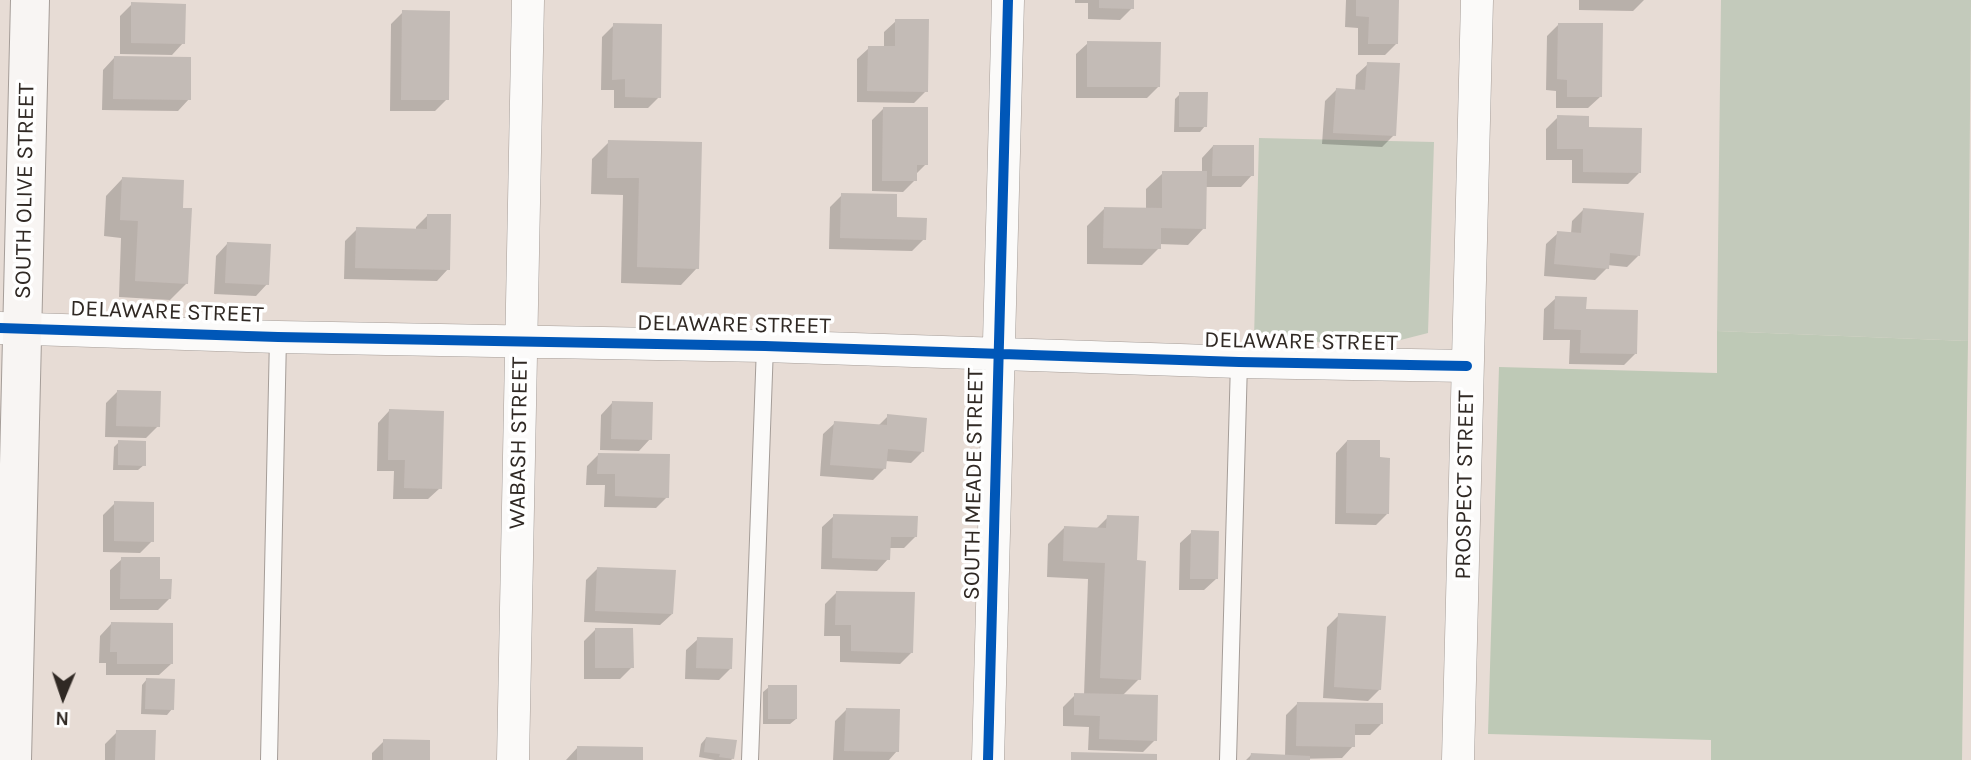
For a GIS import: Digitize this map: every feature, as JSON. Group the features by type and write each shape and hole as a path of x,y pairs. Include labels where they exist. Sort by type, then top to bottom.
{"street":[{"name":"SOUTH OLIVE STREET","path":"12,760 11,328 30,0"},
{"name":"WABASH STREET","path":"513,760 528,0"},
{"name":"SOUTH MEADE STREET","path":"988,760 1008,0"},
{"name":"PROSPECT STREET","path":"1458,760 1477,0"},
{"name":"DELAWARE STREET","path":"11,328 1467,366"}],"lane":[{"path":"269,760 278,337"},
{"path":"750,760 765,346"},
{"path":"1228,760 1239,362"}],"green space":[{"path":"1721,0 1971,0 1968,341 1717,331"},
{"path":"1259,138 1434,142 1428,333 1381,345 1254,339"},
{"path":"1717,331 1968,341 1962,760 1711,760 1711,740 1488,734 1499,367 1717,373"}],"building":[{"path":"1099,0 1134,0 1134,9 1099,8"},
{"path":"1356,0 1399,0 1398,44 1368,44 1369,17 1356,16"},
{"path":"131,2 186,4 185,44 131,43"},
{"path":"402,10 450,11 449,100 401,100"},
{"path":"895,19 929,19 928,92 867,91 868,46 895,46"},
{"path":"613,23 662,24 661,98 625,97 625,79 612,80"},
{"path":"1558,23 1603,23 1602,97 1567,97 1567,80 1557,79"},
{"path":"1087,41 1161,42 1160,87 1087,87"},
{"path":"114,56 191,57 191,100 113,99"},
{"path":"1367,62 1400,63 1396,136 1333,133 1336,88 1365,90"},
{"path":"1179,92 1208,92 1207,127 1179,127"},
{"path":"883,107 928,107 928,165 917,165 917,181 882,181"},
{"path":"1557,115 1589,116 1589,127 1642,128 1641,173 1583,172 1583,149 1557,149"},
{"path":"608,140 702,142 699,269 637,267 639,178 607,178"},
{"path":"1213,145 1254,145 1254,176 1212,176"},
{"path":"1162,171 1207,171 1206,229 1161,228 1161,249 1103,248 1104,207 1162,208"},
{"path":"122,177 184,180 183,208 192,208 188,284 135,281 138,221 120,220"},
{"path":"841,193 897,194 897,217 927,218 926,240 840,238"},
{"path":"1583,208 1644,213 1640,256 1610,253 1609,269 1554,264 1557,231 1581,233"},
{"path":"427,214 451,214 450,270 355,268 356,227 427,229"},
{"path":"227,242 271,244 269,285 225,283"},
{"path":"1555,296 1587,297 1586,309 1638,310 1637,354 1580,353 1581,330 1554,329"},
{"path":"117,390 161,391 160,427 116,426"},
{"path":"612,401 653,402 652,440 611,439"},
{"path":"389,409 444,411 442,489 404,488 405,460 388,460"},
{"path":"887,414 927,418 924,452 888,449 886,469 830,465 834,421 887,425"},
{"path":"118,440 146,441 146,466 118,465"},
{"path":"1347,440 1380,440 1380,457 1390,458 1389,514 1346,513"},
{"path":"598,453 670,454 669,498 615,496 615,474 597,474"},
{"path":"114,501 154,502 154,542 114,541"},
{"path":"833,514 918,516 917,537 891,537 890,560 832,558"},
{"path":"1107,515 1139,516 1137,560 1146,561 1141,680 1100,678 1105,563 1063,561 1064,526 1106,528"},
{"path":"1191,530 1219,531 1218,579 1190,579"},
{"path":"121,557 160,557 160,579 172,579 171,599 120,599"},
{"path":"597,567 676,570 673,614 595,611"},
{"path":"836,591 915,592 913,653 851,651 851,625 835,625"},
{"path":"1338,613 1386,616 1381,690 1334,687"},
{"path":"111,622 173,623 173,664 117,664 117,652 110,652"},
{"path":"595,628 633,628 634,668 595,668"},
{"path":"697,637 733,638 732,669 696,668"},
{"path":"146,678 175,679 174,710 145,709"},
{"path":"768,685 797,685 797,719 768,719"},
{"path":"1074,693 1158,695 1157,741 1099,739 1100,716 1074,715"},
{"path":"1297,702 1383,703 1383,724 1355,724 1355,747 1296,746"},
{"path":"846,708 900,709 899,752 844,751"},
{"path":"116,730 156,730 155,760 115,760"},
{"path":"706,737 737,740 734,759 704,752"},
{"path":"383,739 430,740 430,760 383,760"},
{"path":"577,746 643,747 643,760 577,760"},
{"path":"1071,752 1157,754 1157,760 1071,760"},
{"path":"1251,753 1310,756 1310,760 1250,760"}],"cycle path":[{"path":"988,760 1008,0"},
{"path":"0,328 1467,366"}]}
